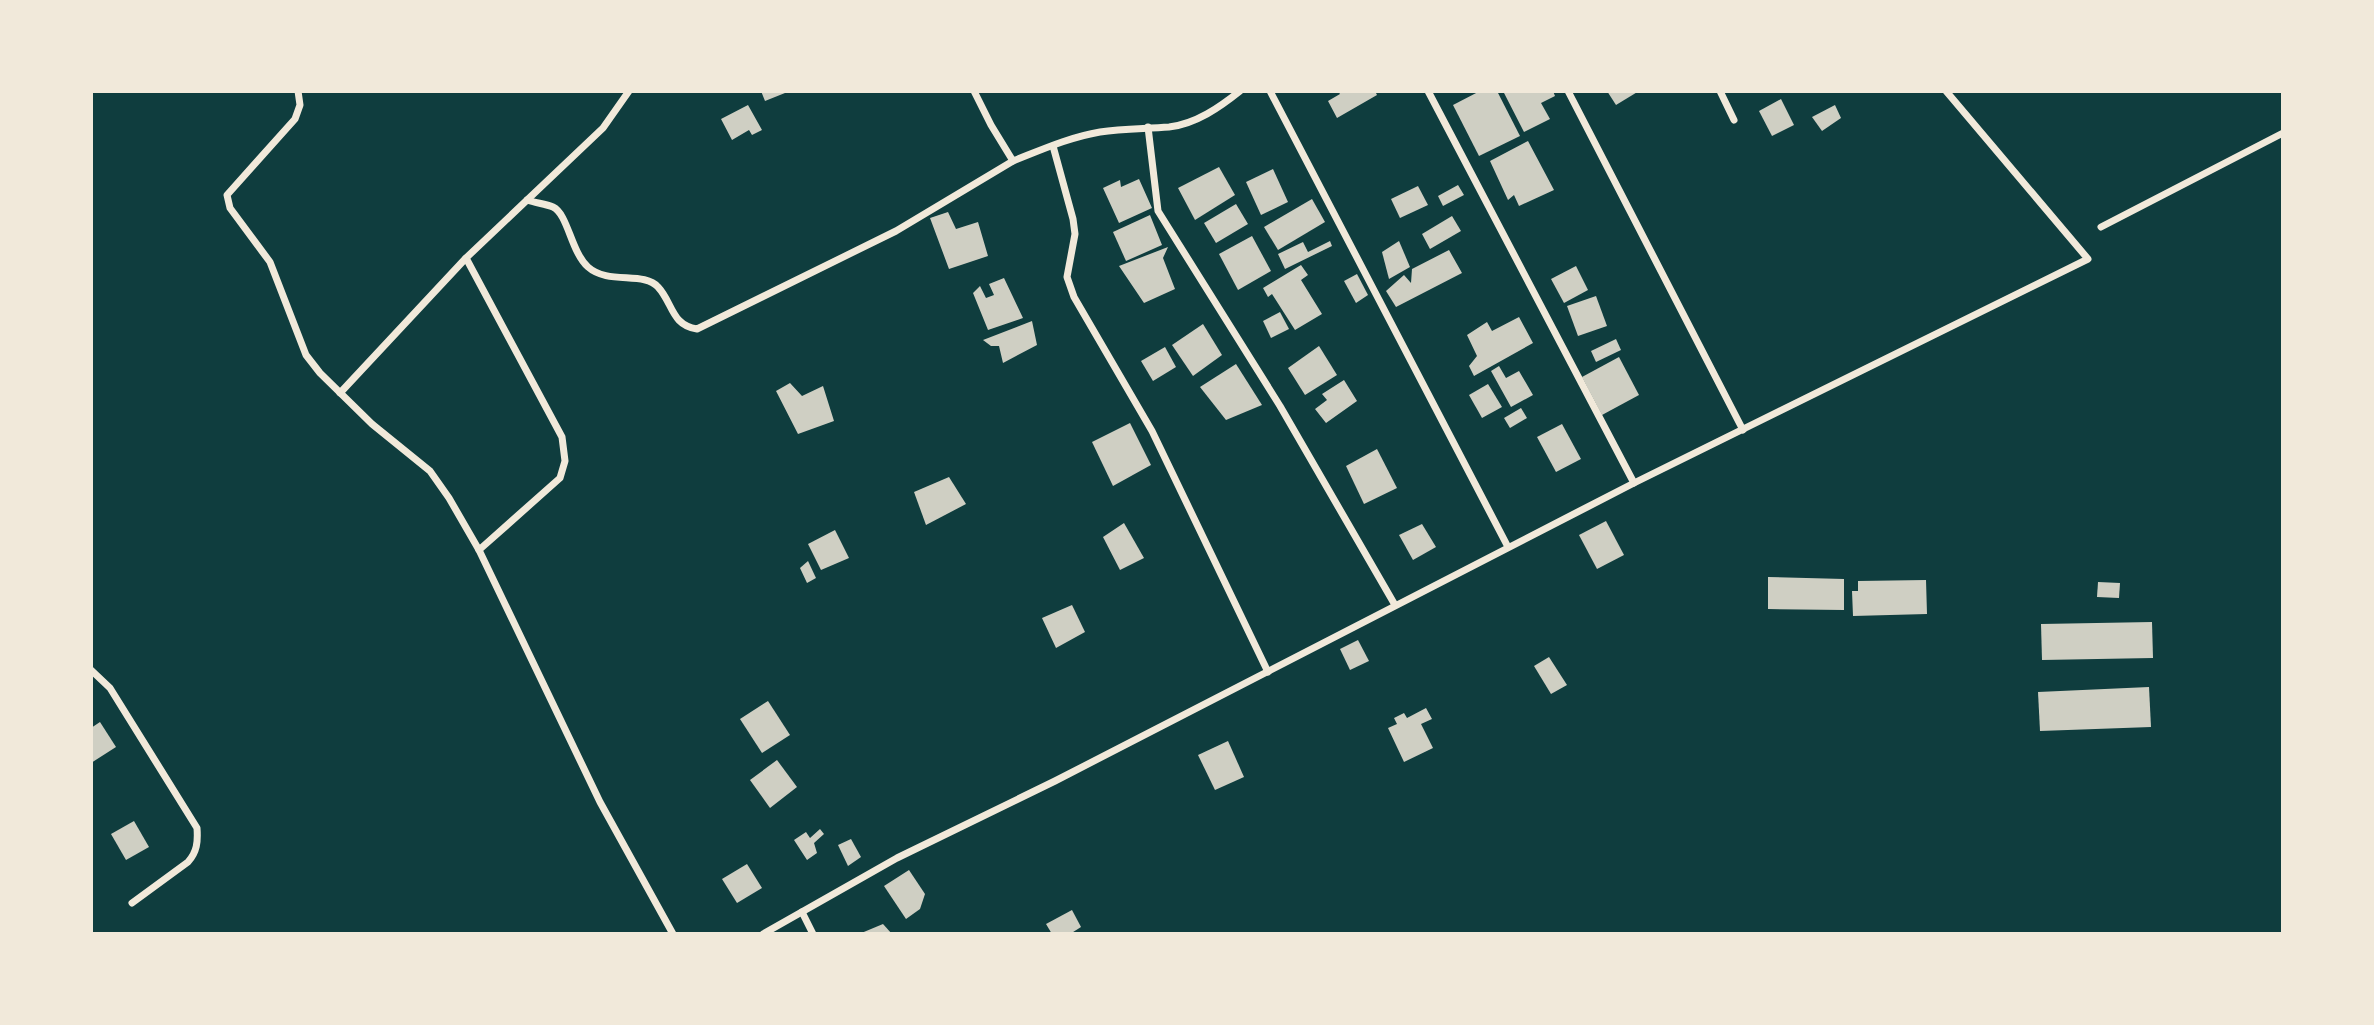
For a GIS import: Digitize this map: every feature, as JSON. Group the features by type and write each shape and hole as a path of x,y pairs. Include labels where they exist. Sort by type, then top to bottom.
{"street":[{"path":"298,91 300,105 295,119 227,195 230,208 270,262 306,355 320,373 372,424 430,471 449,498 479,550 600,802 673,934"},
{"path":"340,393 466,258 603,128 629,91"},
{"path":"974,91 1013,161"},
{"path":"527,200 555,208 563,216 575,250 588,267 603,277 651,281 659,288 676,317 686,327 696,329 896,231 1013,161 1097,132 1171,127 1198,118 1223,105 1240,91"},
{"path":"1270,91 1508,547"},
{"path":"1428,91 1634,483"},
{"path":"1568,91 1743,430"},
{"path":"1720,91 1734,120"},
{"path":"763,934 897,858 1055,781 1634,483 2088,259 1946,91"},
{"path":"1148,127 1158,211 1280,406 1395,605"},
{"path":"2101,227 2283,133"},
{"path":"1053,146 1073,219 1075,234 1067,277 1074,297 1152,431 1268,672"},
{"path":"466,258 562,437 565,461 560,478 479,550"},
{"path":"91,670 110,688 197,828 195,854 132,903"},
{"path":"802,912 813,934"}],"building":[{"path":"761,91 790,91 765,101"},
{"path":"1338,91 1375,91 1377,95 1337,118 1328,101 1340,94"},
{"path":"1480,91 1497,91 1520,136 1479,156 1453,105"},
{"path":"1503,91 1553,91 1555,96 1541,103 1550,119 1524,132"},
{"path":"1607,91 1639,91 1616,105"},
{"path":"1781,99 1794,125 1772,136 1759,111"},
{"path":"748,105 762,130 752,135 749,130 732,140 721,119"},
{"path":"1835,105 1841,118 1822,131 1812,117"},
{"path":"1528,141 1554,190 1519,206 1514,195 1508,200 1490,161"},
{"path":"1219,167 1235,195 1195,220 1178,188"},
{"path":"1273,169 1288,202 1261,215 1246,182"},
{"path":"1139,179 1152,208 1119,223 1103,188 1120,180 1121,187"},
{"path":"1458,185 1464,195 1443,206 1438,196"},
{"path":"1418,186 1428,205 1400,218 1391,199"},
{"path":"1312,199 1325,222 1278,250 1264,227"},
{"path":"1236,204 1248,224 1216,243 1204,223"},
{"path":"948,212 956,229 978,222 988,256 949,269 930,218"},
{"path":"1150,215 1162,245 1126,261 1113,232"},
{"path":"1452,216 1461,231 1430,249 1422,234"},
{"path":"1252,236 1271,271 1238,290 1219,254"},
{"path":"1330,241 1332,246 1285,269 1278,254 1303,242 1308,252"},
{"path":"1399,241 1410,267 1389,279 1382,252"},
{"path":"1168,247 1163,258 1175,289 1144,303 1119,266"},
{"path":"1449,250 1462,273 1396,307 1386,291 1404,275 1411,283 1412,269"},
{"path":"1301,265 1308,275 1301,280 1322,314 1295,330 1272,294 1268,297 1263,288"},
{"path":"1576,266 1588,290 1564,303 1551,279"},
{"path":"1357,274 1368,295 1356,303 1344,281"},
{"path":"1004,278 1023,318 988,330 973,293 980,286 986,298 994,295 989,284"},
{"path":"1596,296 1607,326 1578,336 1567,306"},
{"path":"1280,312 1289,329 1271,338 1263,321"},
{"path":"1519,317 1533,343 1474,376 1469,366 1477,356 1467,335 1487,322 1492,331"},
{"path":"1032,321 1037,345 1003,363 999,346 991,346 983,340"},
{"path":"1203,324 1222,355 1193,376 1172,345"},
{"path":"1616,339 1621,350 1596,362 1591,351"},
{"path":"1319,346 1337,375 1305,395 1288,368"},
{"path":"1165,347 1176,367 1153,381 1141,361"},
{"path":"1619,357 1639,395 1602,415 1582,377"},
{"path":"1236,364 1262,405 1226,420 1200,387"},
{"path":"1499,366 1506,378 1519,371 1533,395 1511,407 1491,371"},
{"path":"1344,380 1357,401 1326,423 1315,409 1327,400 1322,394"},
{"path":"790,383 802,396 823,386 834,421 798,434 776,391"},
{"path":"1488,384 1502,407 1482,418 1469,395"},
{"path":"1521,408 1527,418 1510,428 1504,418"},
{"path":"1130,423 1151,465 1113,486 1092,442"},
{"path":"1562,424 1581,459 1556,472 1537,437"},
{"path":"1377,449 1397,488 1364,504 1346,466"},
{"path":"949,477 966,504 926,525 914,492"},
{"path":"1606,521 1624,555 1597,569 1579,535"},
{"path":"1124,523 1144,558 1120,570 1103,537"},
{"path":"1422,524 1436,547 1413,560 1399,535"},
{"path":"835,530 849,558 821,570 808,544"},
{"path":"808,561 816,578 807,583 800,568"},
{"path":"1768,577 1844,579 1844,610 1768,609"},
{"path":"1926,580 1927,614 1853,616 1852,591 1858,591 1858,581"},
{"path":"2098,582 2120,583 2119,598 2097,597"},
{"path":"1072,605 1085,632 1056,648 1042,618"},
{"path":"2152,622 2153,658 2042,660 2041,624"},
{"path":"1358,640 1369,661 1350,670 1340,649"},
{"path":"1549,657 1567,685 1551,694 1534,666"},
{"path":"2149,687 2151,727 2040,731 2038,692"},
{"path":"768,701 790,735 762,753 740,719"},
{"path":"1426,708 1432,719 1421,724 1433,748 1404,762 1388,728 1397,724 1394,718 1404,713 1407,718"},
{"path":"100,722 116,747 91,763 91,728"},
{"path":"1228,741 1244,777 1215,790 1198,755"},
{"path":"777,760 797,787 770,808 750,780"},
{"path":"134,821 149,847 126,860 111,834"},
{"path":"820,829 824,834 814,843 817,853 807,860 794,840 806,832 810,838"},
{"path":"851,839 861,857 848,866 838,845"},
{"path":"747,864 762,888 737,903 722,879"},
{"path":"909,870 925,894 920,909 906,919 884,886"},
{"path":"1072,910 1081,927 1070,934 1052,934 1046,924"},
{"path":"883,924 892,934 859,934"}]}
